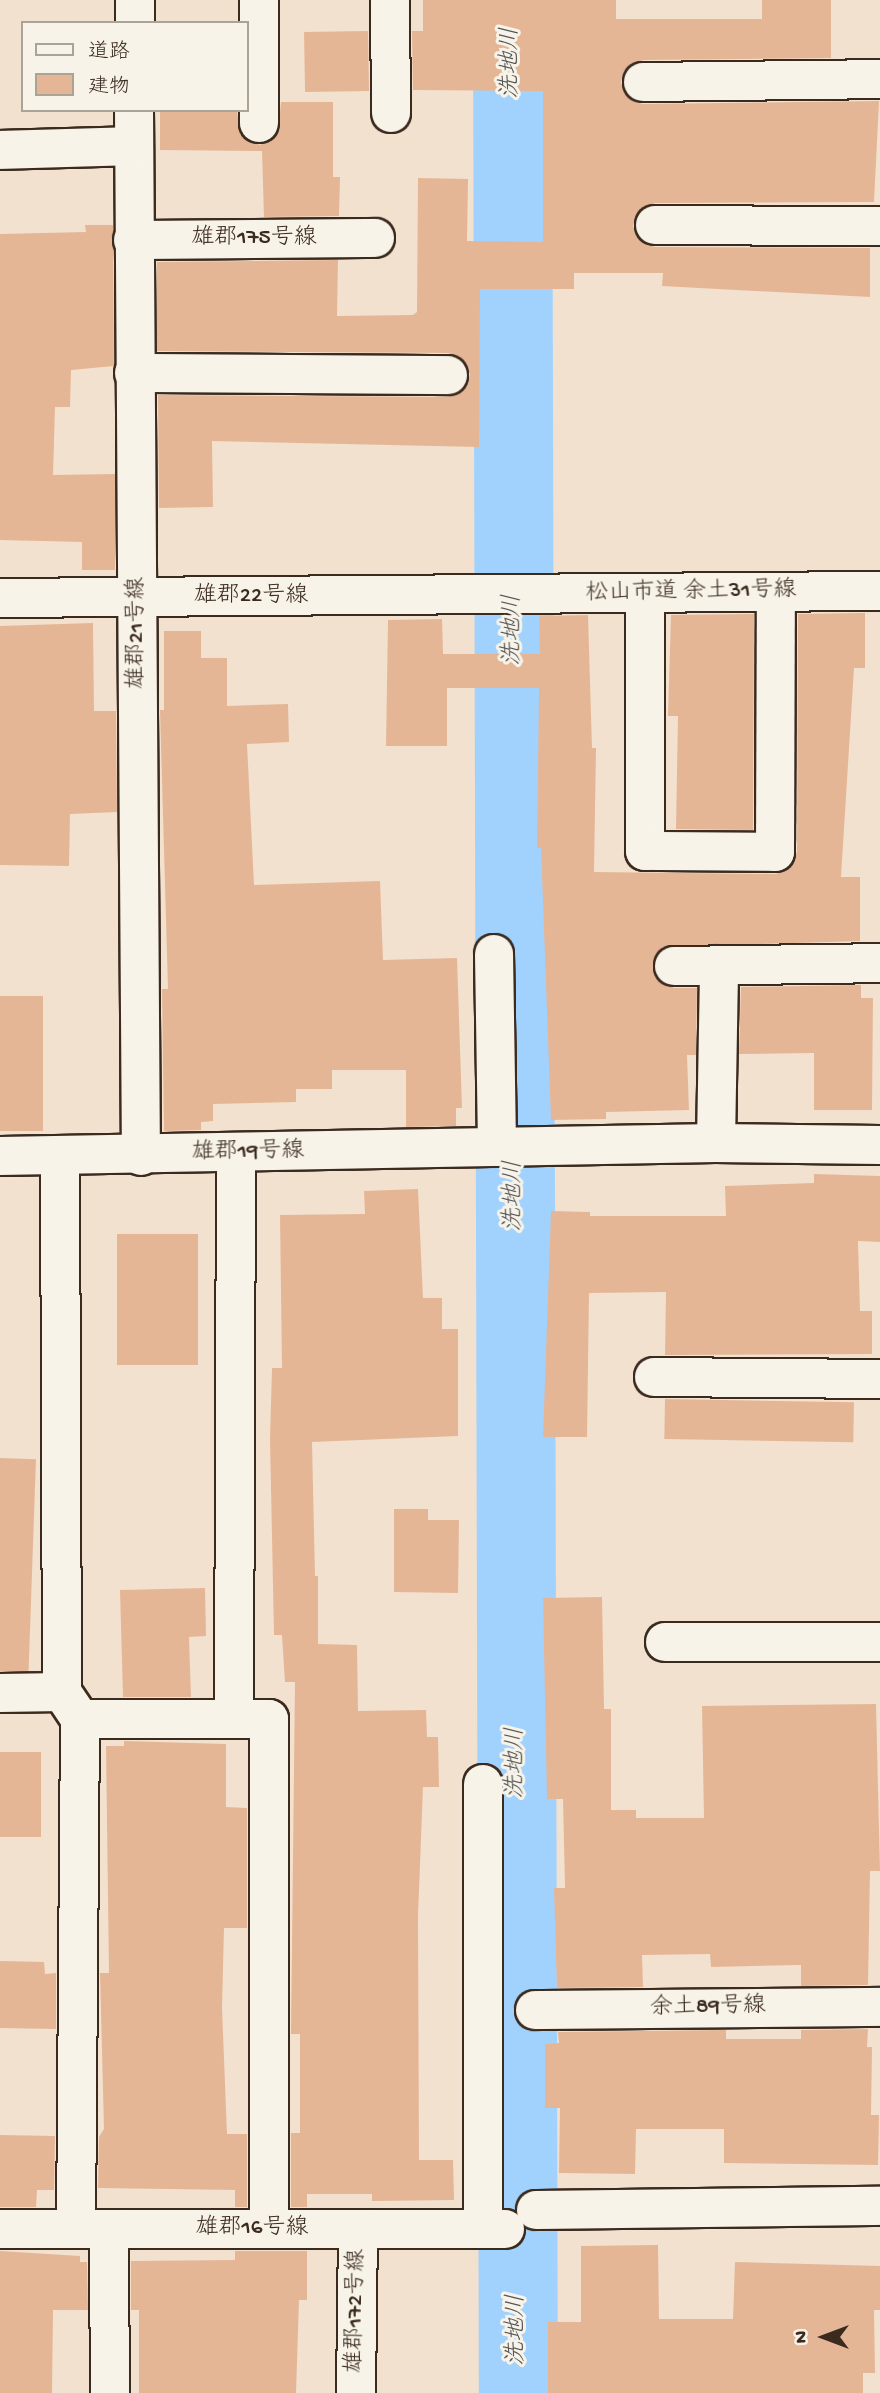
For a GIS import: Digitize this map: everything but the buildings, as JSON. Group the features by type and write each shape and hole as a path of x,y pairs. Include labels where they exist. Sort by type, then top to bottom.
{"street":[{"path":"135,0 135,21"},
{"path":"259,123 260,0"},
{"path":"390,0 391,113"},
{"path":"643,82 880,79"},
{"path":"0,150 134,128"},
{"name":"雄郡21号線","path":"134,128 141,1156"},
{"path":"655,225 880,226"},
{"name":"雄郡175号線","path":"134,240 375,238"},
{"path":"134,373 448,375"},
{"name":"松山市道 余土31号線","path":"512,595 880,591"},
{"path":"645,594 645,851 775,852 776,592"},
{"name":"雄郡22号線","path":"0,598 512,595"},
{"path":"494,954 508,1147"},
{"path":"674,966 880,963"},
{"path":"716,1143 719,965"},
{"name":"雄郡19号線","path":"0,1156 141,1156 716,1143 880,1145"},
{"path":"234,1719 236,1153"},
{"path":"60,1156 71,1706 92,2229 110,2393"},
{"path":"654,1377 880,1378"},
{"path":"664,1642 880,1642"},
{"path":"0,1693 71,1706 234,1719 269,1719 269,2229"},
{"path":"483,1784 508,2222"},
{"name":"余土89号線","path":"535,2010 880,2007"},
{"name":"雄郡16号線","path":"0,2229 358,2229 880,2206"},
{"name":"雄郡172号線","path":"356,2393 358,2229"}],"waterway":[{"name":"洗地川","path":"512,0 518,2393"}]}
